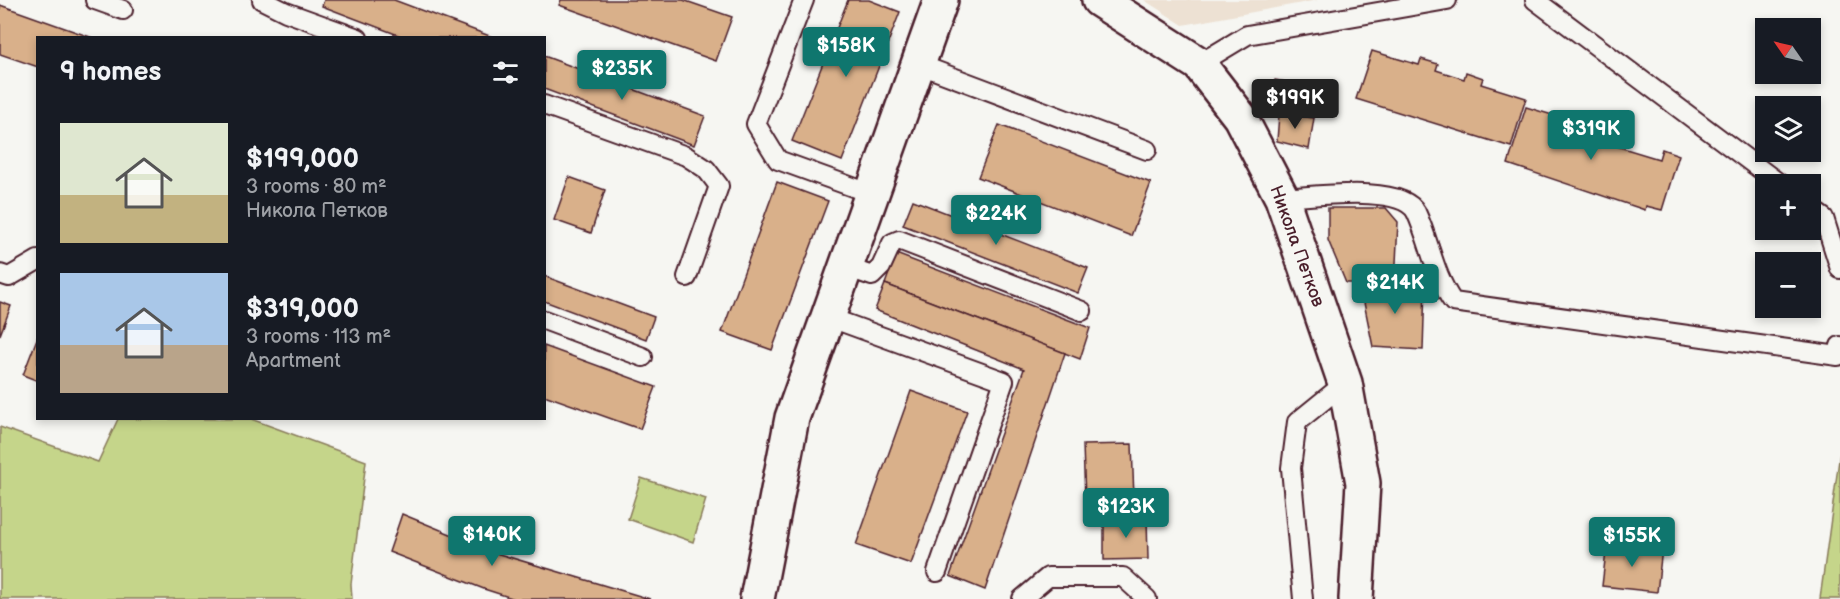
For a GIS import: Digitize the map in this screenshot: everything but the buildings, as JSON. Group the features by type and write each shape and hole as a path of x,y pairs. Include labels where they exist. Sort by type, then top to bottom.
{"street":[{"path":"757,599 792,418 941,0"},
{"name":"Никола Петков","path":"1099,0 1199,64 1240,117 1282,198 1345,383 1363,483 1356,599"}],"lane":[{"path":"95,0 123,10"},
{"path":"262,0 286,12 352,36"},
{"path":"804,0 756,124 778,160 872,194"},
{"path":"1199,64 1247,35 1447,0"},
{"path":"1535,0 1767,174"},
{"path":"918,64 1147,150"},
{"path":"546,106 686,156 706,169 719,186 687,277"},
{"path":"1282,198 1377,194 1403,200 1415,210 1441,281 1453,303 1838,356 1840,346"},
{"path":"1821,216 1824,218 1840,269"},
{"path":"846,267 872,276 881,267 892,243 899,240 1082,311"},
{"path":"0,274 9,277 36,261"},
{"path":"828,317 1004,381 937,572"},
{"path":"546,321 643,357"},
{"path":"1304,599 1291,468 1297,422 1345,383"},
{"path":"1022,599 1048,577 1123,578 1147,599"}],"shaded area":[{"path":"1144,0 1318,0 1183,25"}],"green space":[{"path":"118,420 254,420 366,461 351,584 352,599 0,599 0,427 98,462"},
{"path":"1840,452 1840,599 1820,599"},
{"path":"641,478 706,499 693,542 628,519"}]}
